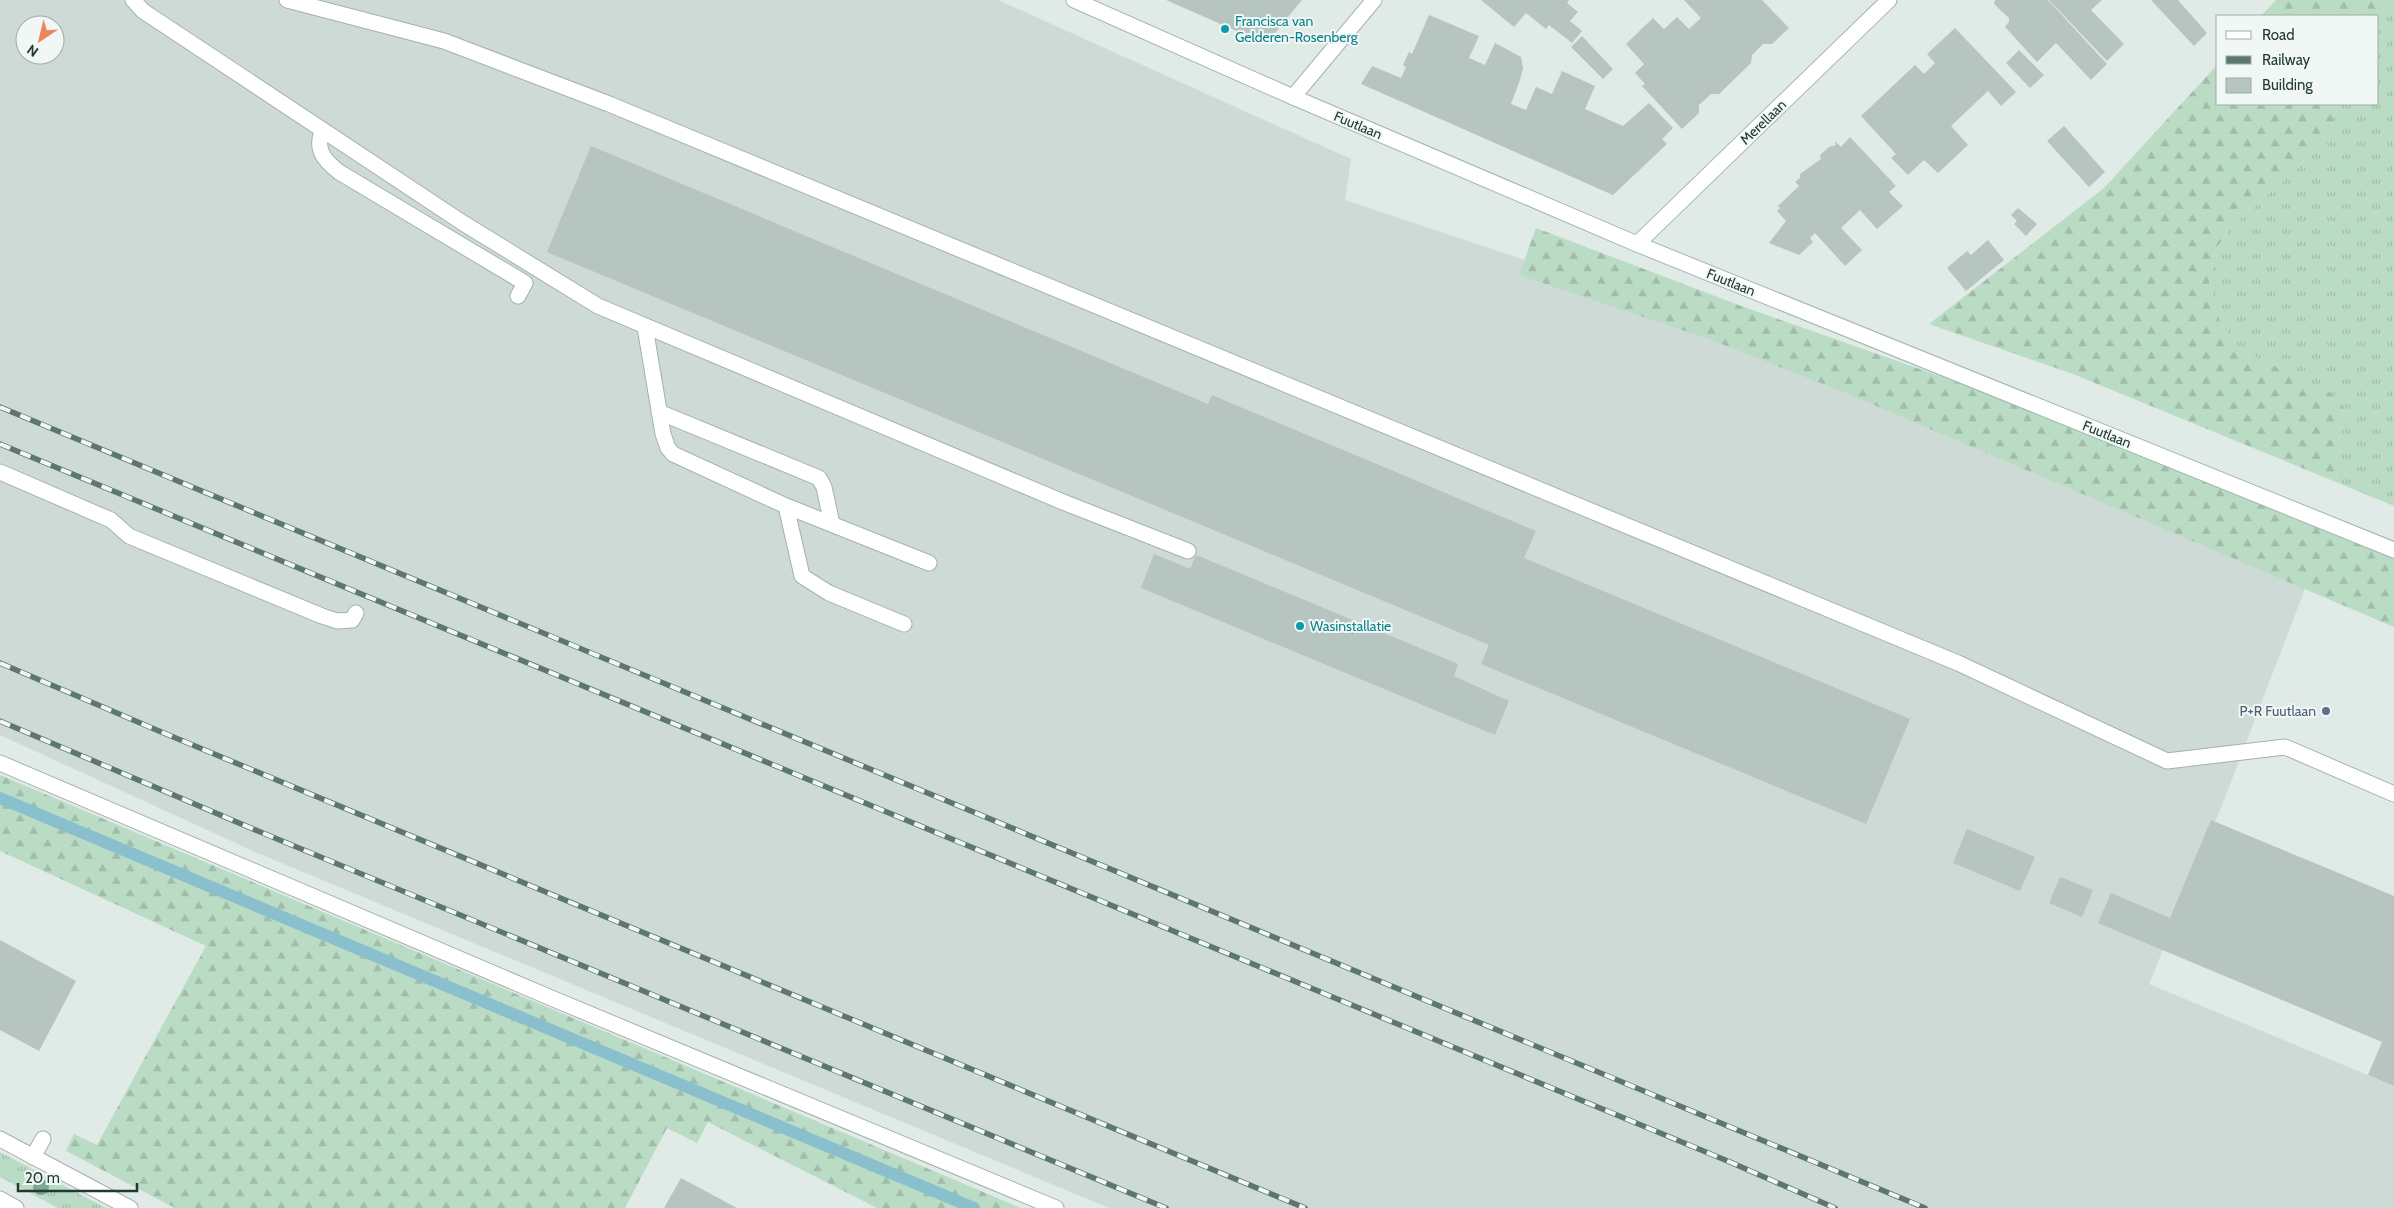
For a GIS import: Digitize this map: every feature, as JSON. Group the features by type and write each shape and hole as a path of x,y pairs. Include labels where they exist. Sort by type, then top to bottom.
{"street":[{"path":"133,0 143,11 322,131 463,223 605,310 1063,502 1188,551"},
{"path":"287,0 444,41 609,104 1958,662 2167,762 2284,748 2394,794"},
{"name":"Fuutlaan","path":"1074,0 1293,97 1637,244 2394,550"},
{"path":"1293,97 1374,0"},
{"name":"Merellaan","path":"1637,244 1889,0"},
{"path":"322,131 318,140 324,160 339,172 525,283 518,296"},
{"path":"645,326 659,412 666,442 673,454 786,506 930,563"},
{"path":"659,412 819,478 824,487 832,524"},
{"path":"0,472 111,520 129,536 322,616 345,621 352,620 356,612"},
{"path":"786,506 802,576 829,593 904,624"},
{"path":"0,763 492,973 1056,1208"},
{"path":"0,1139 130,1208"},
{"path":"33,1157 43,1139"},
{"path":"0,1199 16,1208"}],"shaded area":[{"path":"0,0 998,0 1351,159 1345,200 1707,321 2311,573 2226,795 2149,984 2394,1086 2394,1208 1109,1208 253,851 0,735"}],"green space":[{"path":"2276,0 2394,0 2394,3 2377,15 2262,15"},
{"path":"2394,3 2394,506 2336,482 2343,399 2239,349 2220,322 2209,283 2215,250 2232,226 2295,171 2329,133 2339,105 2379,105 2379,15 2377,15"},
{"path":"2216,66 2216,105 2339,105 2329,133 2295,171 2232,226 2215,250 2209,283 2220,322 2239,349 2343,399 2336,482 2073,374 1929,324 2104,188"},
{"path":"1536,228 1744,307 1982,391 2394,555 2394,627 1846,393 1709,339 1519,275"},
{"path":"0,775 1021,1208 877,1208 708,1122 697,1143 667,1128 625,1208 175,1208 66,1151 74,1134 97,1145 206,946 0,851"},
{"path":"0,1152 106,1208 58,1208 0,1177"}],"building":[{"path":"1166,0 1302,0 1266,44"},
{"path":"1481,0 1569,0 1567,3 1578,12 1570,21 1582,31 1572,43 1549,25 1546,29 1526,13 1514,27"},
{"path":"1684,0 1762,0 1789,28 1772,44 1763,44 1752,55 1751,63 1719,94 1711,94 1699,105 1699,113 1682,129 1642,86 1645,84 1635,73 1644,64 1626,44 1653,18 1664,29 1677,17 1689,29 1701,18"},
{"path":"1995,0 2048,0 2107,64 2091,80 2056,43 2037,62 2005,27 2009,22 2009,18 1994,4"},
{"path":"2049,0 2102,0 2091,10 2124,44 2107,61"},
{"path":"2151,0 2178,0 2207,33 2194,46"},
{"path":"1429,15 1479,36 1469,58 1485,65 1495,43 1521,57 1523,68 1511,104 1526,110 1536,87 1552,94 1562,71 1595,86 1585,109 1623,126 1649,103 1673,128 1662,139 1667,144 1613,195 1361,84 1372,66 1401,78 1406,67 1403,65 1409,52 1412,54"},
{"path":"1955,28 2016,92 2001,106 1988,91 1951,126 1968,145 1938,173 1924,160 1908,175 1891,158 1896,154 1861,116 1915,65 1924,74 1935,63 1927,54"},
{"path":"1582,36 1613,69 1603,79 1571,47"},
{"path":"2019,50 2044,75 2030,88 2006,63"},
{"path":"2064,126 2105,172 2089,187 2047,141"},
{"path":"1850,137 1896,186 1889,192 1903,206 1877,229 1860,210 1841,228 1862,250 1845,266 1815,233 1810,238 1813,242 1799,255 1769,243 1786,221 1777,211 1780,208 1778,206 1799,186 1795,182 1800,178 1800,174 1821,159 1820,155 1829,147 1836,145 1835,141 1841,147"},
{"path":"591,146 1208,404 1212,395 1536,531 1524,558 1910,719 1866,824 1481,664 1489,645 547,252"},
{"path":"2018,208 2037,224 2026,236 2014,224 2017,221 2011,215"},
{"path":"1988,240 2004,260 1966,291 1947,268 1967,251 1971,255"},
{"name":"Wasinstallatie","path":"1154,554 1190,569 1196,555 1458,664 1454,676 1509,701 1495,735 1141,588"},
{"path":"2211,820 2394,896 2394,1086 2368,1075 2382,1042 2098,923 2111,893 2170,918"},
{"path":"1967,829 2035,857 2020,891 1953,863"},
{"path":"2060,877 2093,890 2082,917 2049,903"},
{"path":"0,940 76,981 39,1051 0,1030"},
{"path":"681,1178 737,1208 664,1208"}],"waterway":[{"path":"0,798 974,1208"}],"railway":[{"path":"0,407 1925,1208"},
{"path":"0,444 1730,1162 1835,1208"},
{"path":"0,663 1305,1208"},
{"path":"0,721 258,831 1166,1208"}],"place":[{"name":"Francisca van Gelderen-Rosenberg","path":"1225,29"},
{"name":"Wasinstallatie","path":"1300,626"},
{"name":"P+R Fuutlaan","path":"2326,711"}]}
